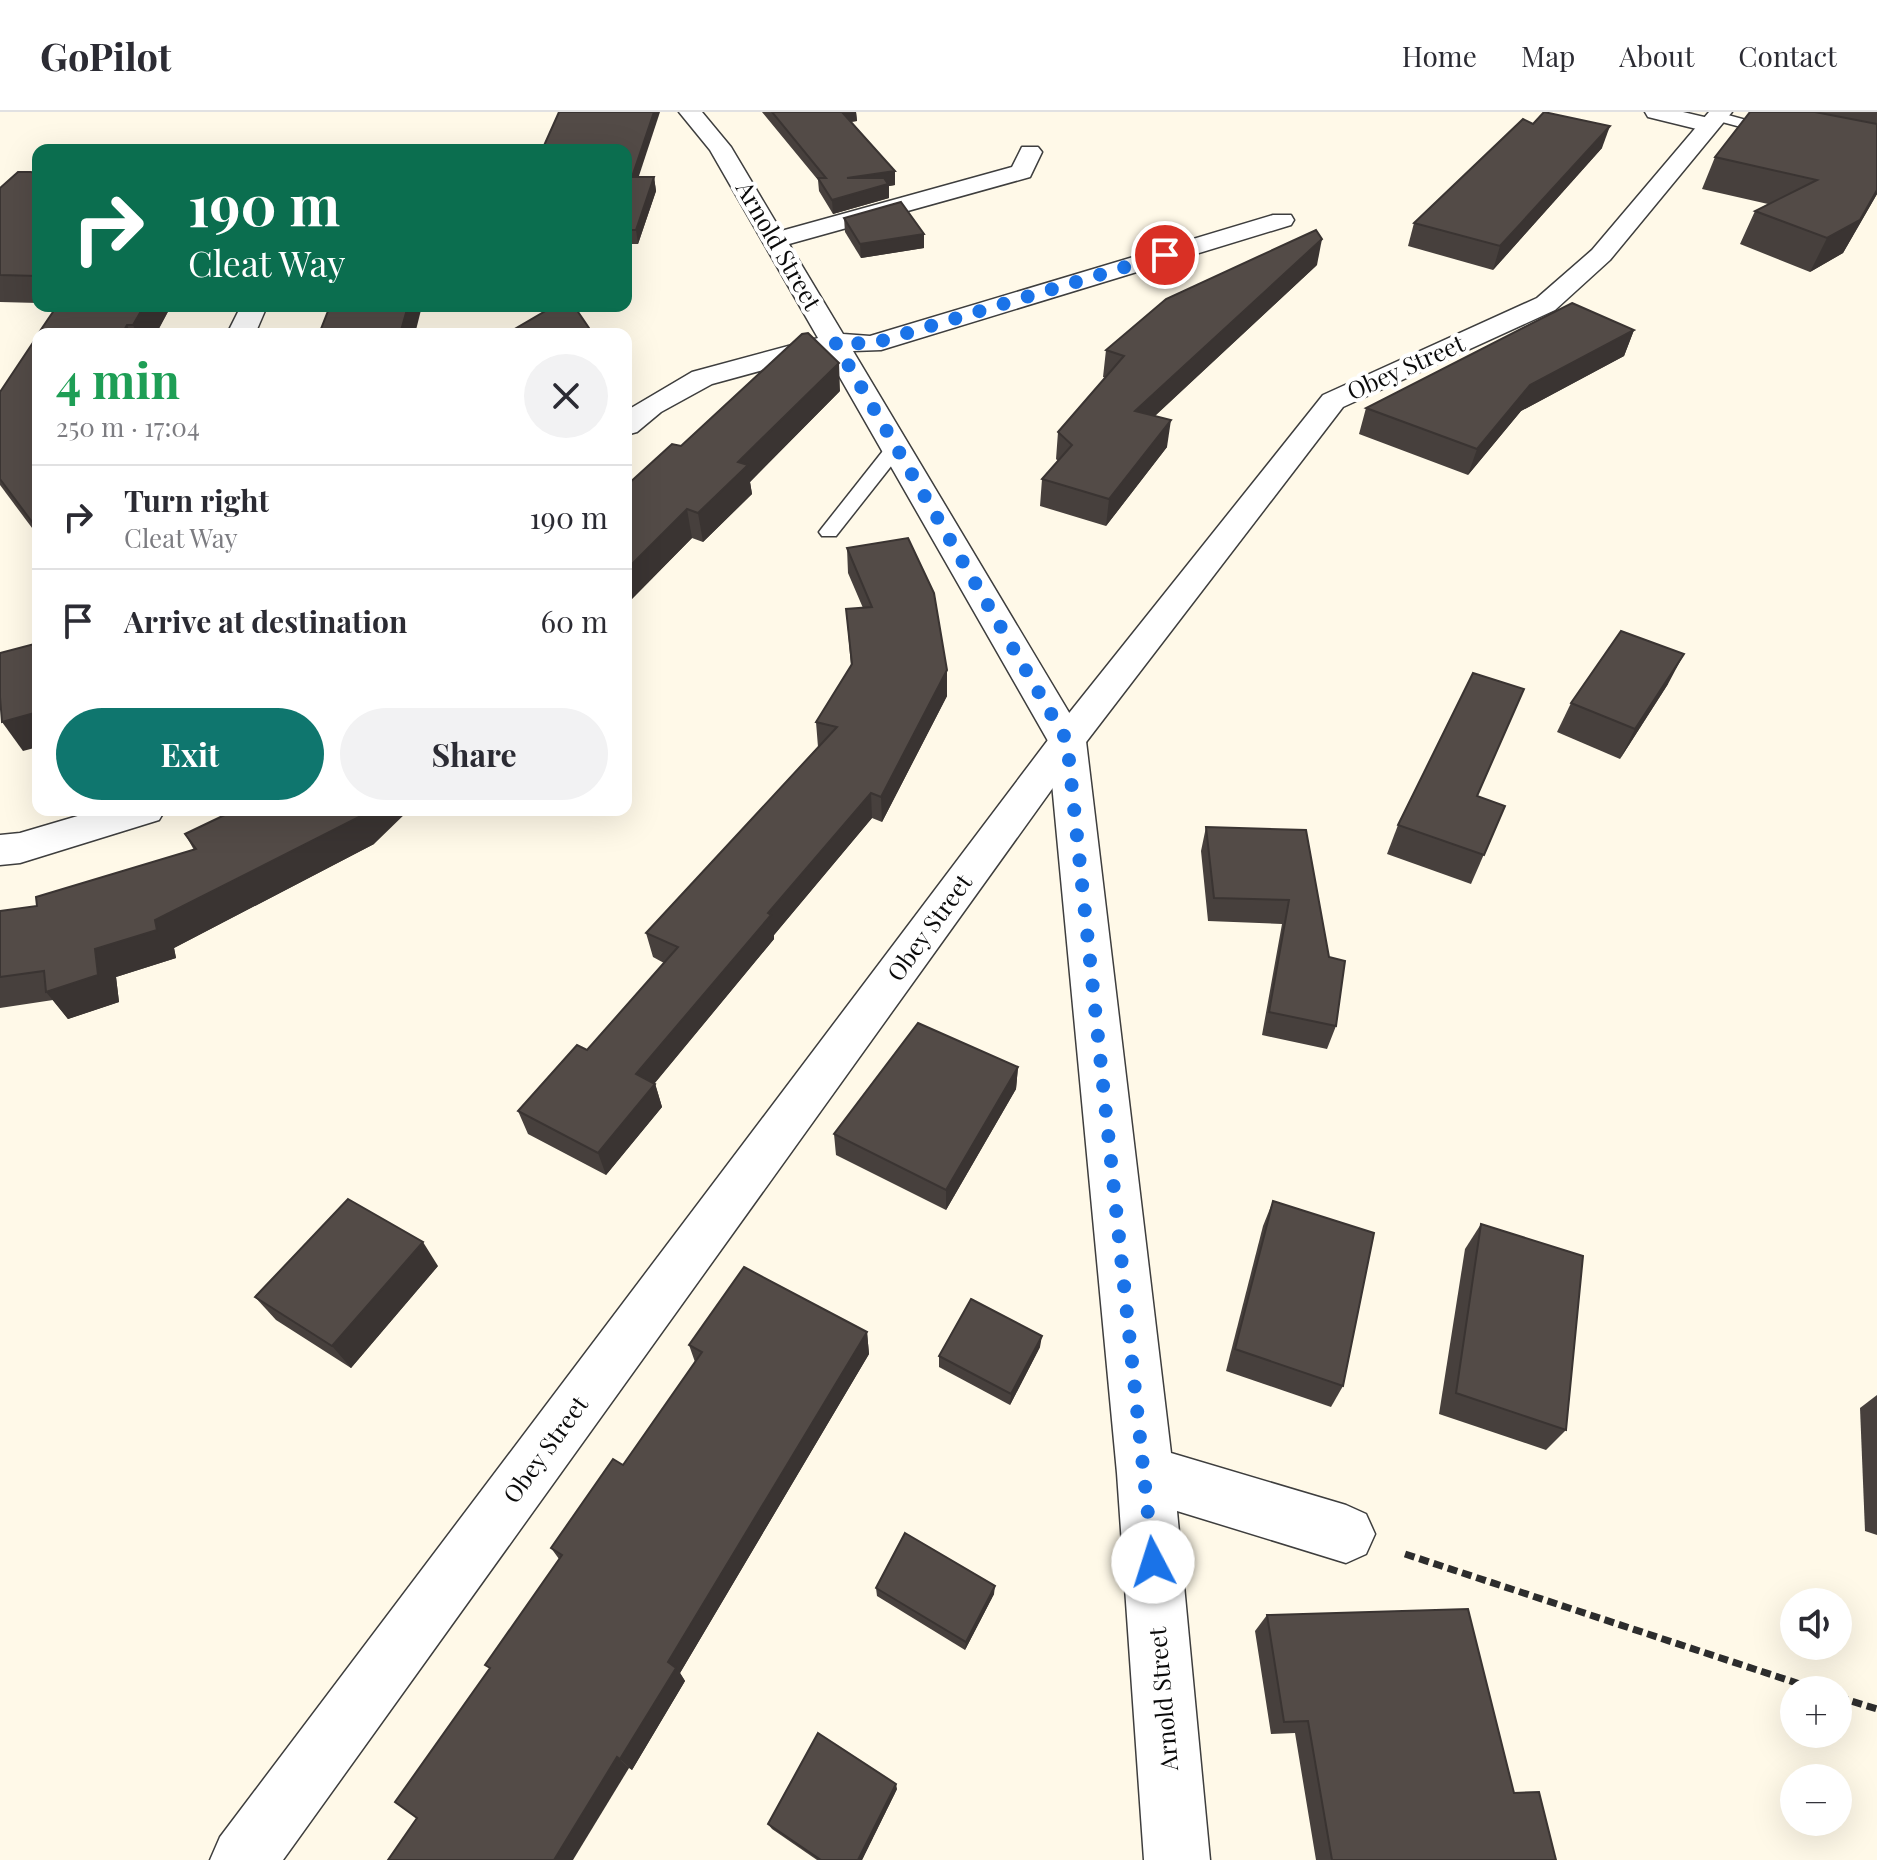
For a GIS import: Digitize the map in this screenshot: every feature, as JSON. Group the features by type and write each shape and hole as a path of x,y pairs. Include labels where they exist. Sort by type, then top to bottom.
{"street":[{"name":"Arnold Street","path":"690,112 720,147 1067,741 1145,1473 1177,1860"},
{"path":"1656,112 1715,118"},
{"name":"Obey Street","path":"243,1860 1067,741 1333,401 1546,304 1601,255 1715,118"},
{"path":"775,240 1022,172 1030,152"},
{"path":"632,421 651,406 702,378 835,342 871,344 1282,220"},
{"path":"0,850 20,848 125,816"},
{"path":"1145,1473 1346,1534"}],"lane":[{"path":"1715,118 1790,136"},
{"path":"829,532 897,446"}],"path":[{"path":"1346,1534 1780,1677"},
{"path":"1852,1701 1877,1709"}],"building":[{"path":"559,112 654,112 632,177 632,144 545,144"},
{"path":"772,112 842,112 895,171 847,178 884,178 888,184 832,200 818,178 826,178"},
{"path":"1544,112 1610,126 1500,246 1414,223 1523,119 1533,124"},
{"path":"1750,112 1815,112 1877,124 1877,190 1860,220 1827,238 1755,211 1817,180 1715,157"},
{"path":"18,172 32,172 32,276 0,275 0,188"},
{"path":"632,177 654,177 636,230 632,230"},
{"path":"901,202 924,234 860,244 844,218"},
{"path":"1316,230 1322,239 1135,411 1171,420 1109,499 1042,479 1072,445 1058,432 1124,356 1106,350 1166,299"},
{"path":"1572,303 1634,330 1530,385 1477,449 1366,408"},
{"path":"53,312 141,312 133,325 125,328 42,328"},
{"path":"328,312 406,312 402,328 321,328"},
{"path":"544,312 578,312 589,328 516,328"},
{"path":"808,333 839,363 738,462 748,465 698,513 687,509 632,564 632,481 672,444 681,446 802,334"},
{"path":"32,344 32,522 0,479 0,392"},
{"path":"908,538 934,593 947,670 881,797 871,793 636,1074 655,1084 598,1153 518,1111 577,1045 587,1050 678,947 646,933 837,727 816,722 852,664 846,609 872,607 847,548"},
{"path":"1621,631 1684,654 1635,729 1571,703"},
{"path":"32,645 32,714 2,722 0,697 0,653"},
{"path":"1473,673 1524,689 1477,796 1505,806 1484,855 1398,825"},
{"path":"222,816 361,816 155,920 157,930 95,949 98,975 46,992 44,971 0,977 0,911 37,906 36,897 196,849 185,834"},
{"path":"1206,827 1306,830 1329,957 1345,961 1336,1026 1269,1012 1289,900 1214,898"},
{"path":"918,1023 1018,1067 946,1190 834,1134"},
{"path":"348,1199 423,1242 332,1346 255,1297"},
{"path":"1273,1201 1374,1233 1343,1386 1235,1349"},
{"path":"1481,1224 1583,1256 1566,1430 1456,1393"},
{"path":"744,1267 867,1332 668,1662 676,1668 554,1860 388,1860 417,1818 395,1802 490,1668 485,1665 562,1555 551,1548 613,1459 623,1465 702,1352 689,1345"},
{"path":"971,1299 1042,1336 1011,1394 939,1356"},
{"path":"905,1533 995,1586 966,1642 876,1588"},
{"path":"1468,1609 1514,1793 1539,1792 1556,1860 1332,1860 1308,1721 1284,1722 1267,1615"},
{"path":"818,1733 896,1784 858,1860 821,1860 768,1824"}],"route":[{"path":"1153,1562 1067,741 835,342 871,344 1165,255"}]}
